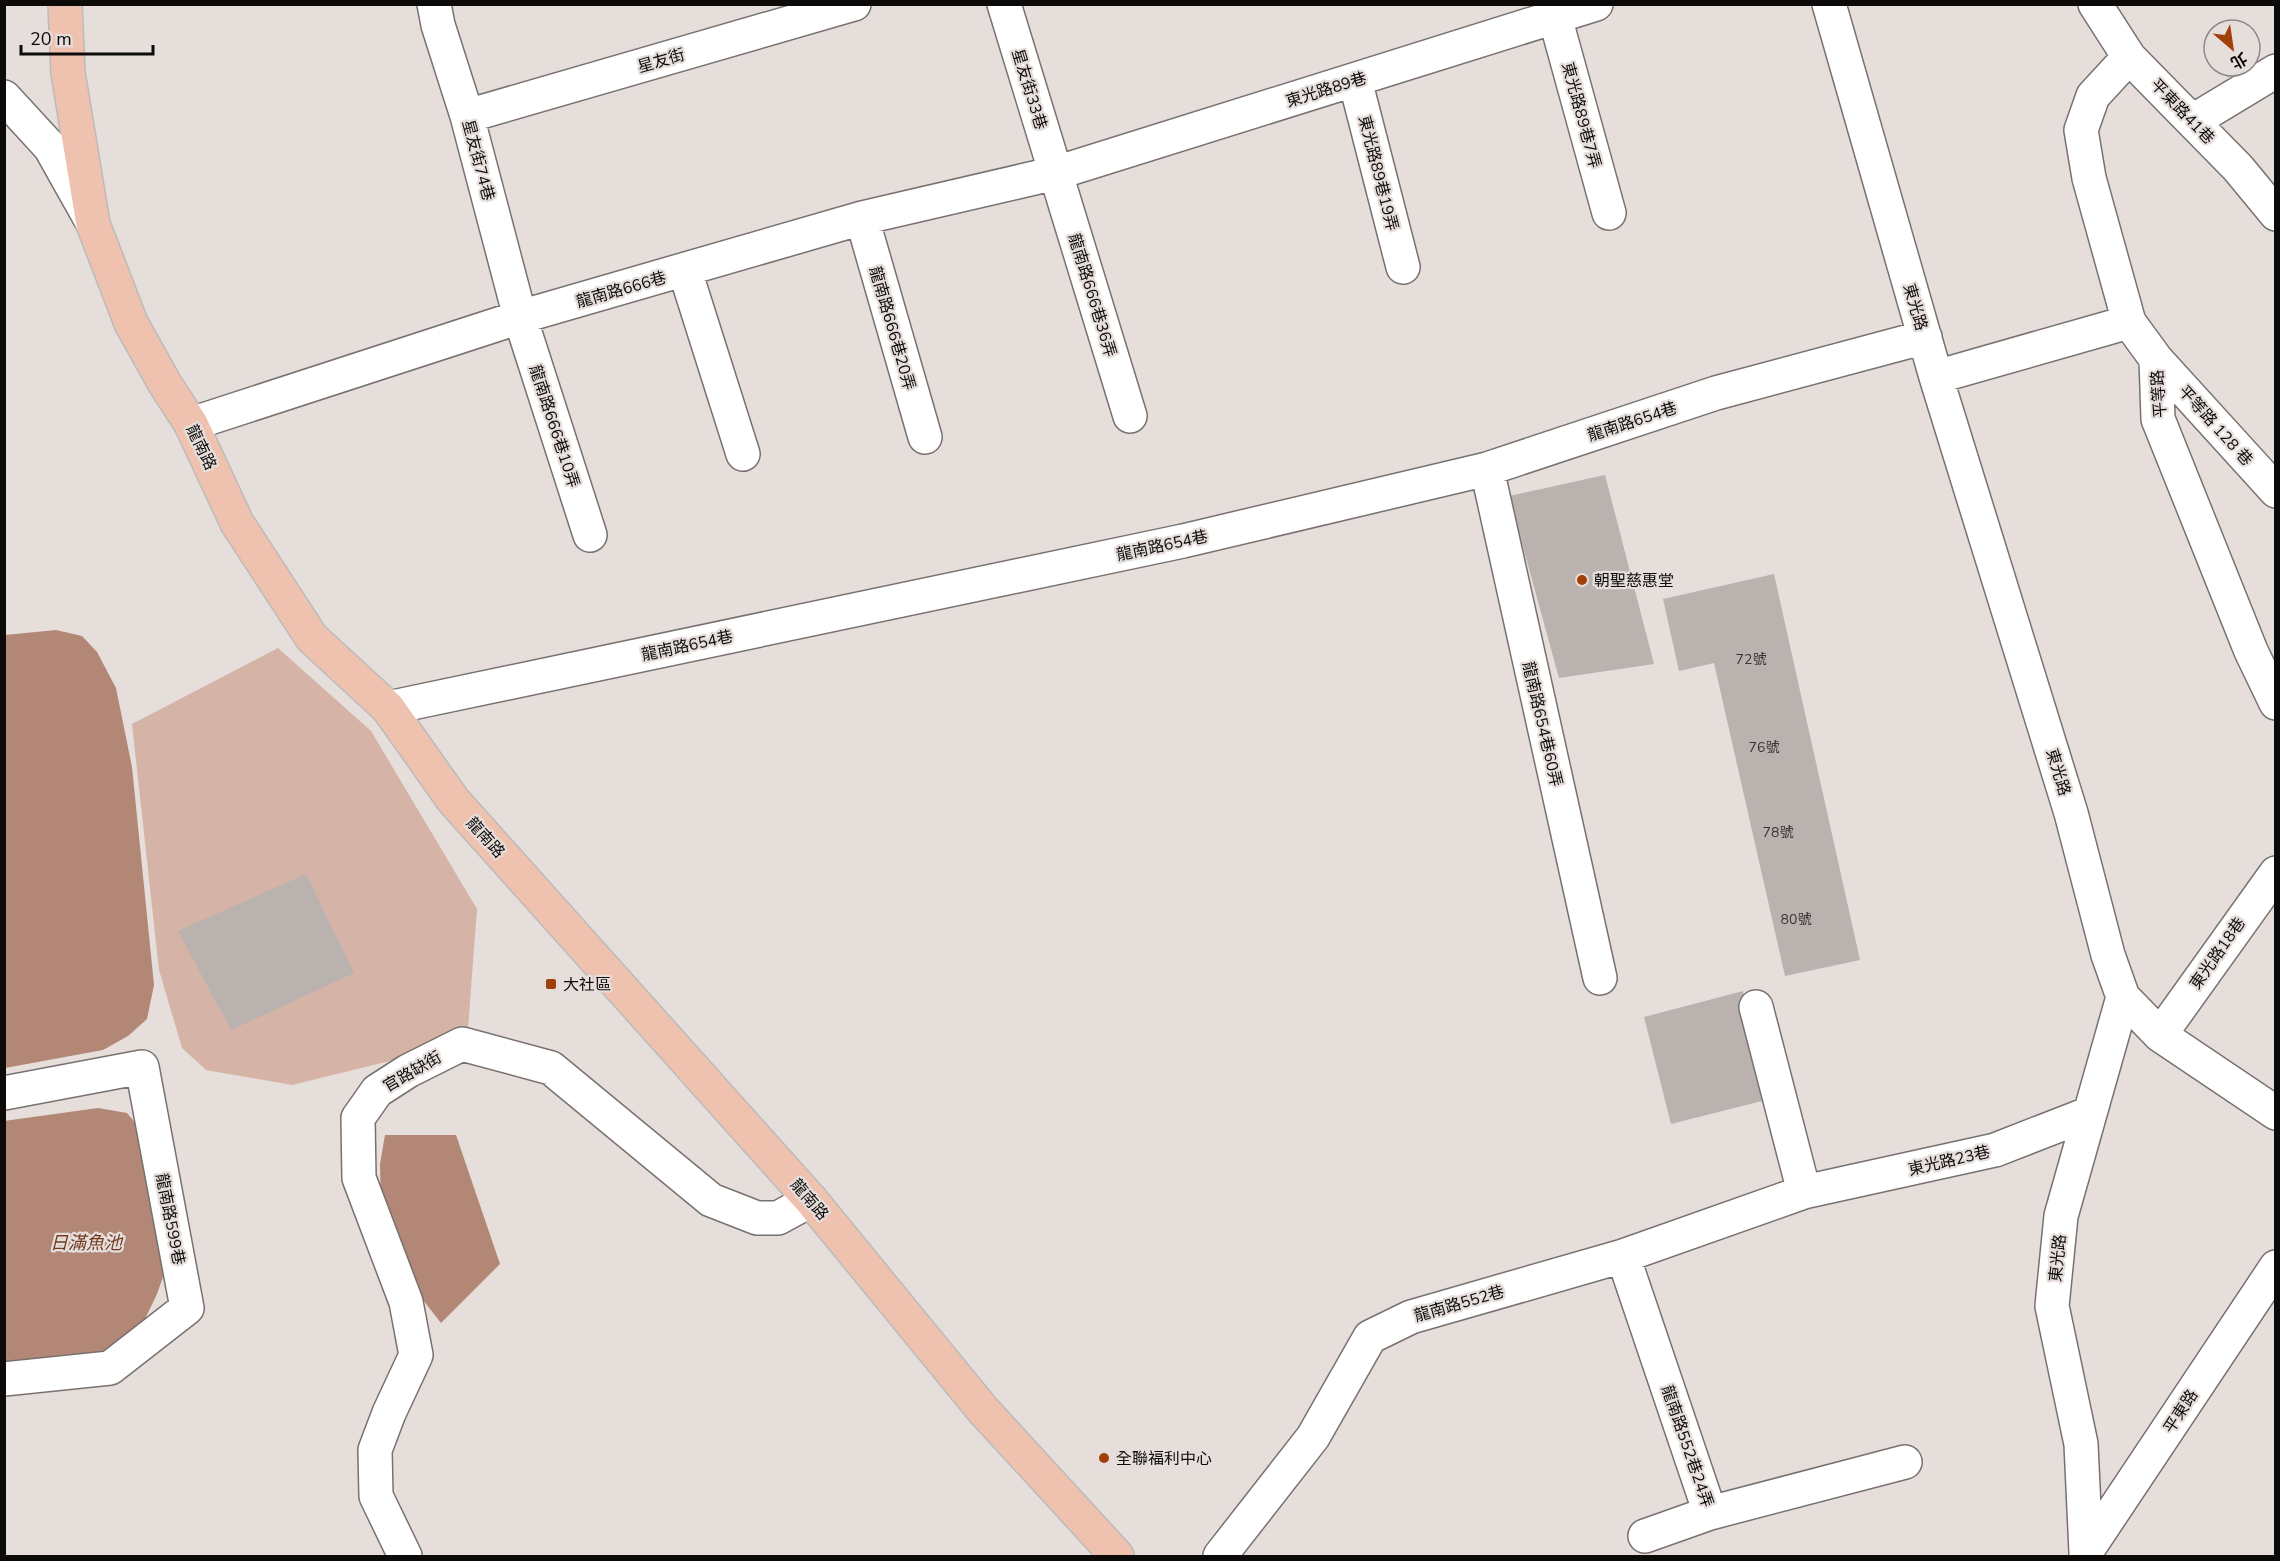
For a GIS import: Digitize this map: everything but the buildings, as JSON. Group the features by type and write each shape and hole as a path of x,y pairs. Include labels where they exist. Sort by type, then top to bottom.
{"main road":[{"name":"龍南路","path":"65,4 68,73 93,224 131,323 165,384 192,424 237,523 312,638 388,708 453,800 811,1200 983,1410 1117,1557"}],"street":[{"name":"星友街74巷","path":"434,4 438,25 467,116 520,317"},
{"name":"星友街","path":"467,116 854,4"},
{"name":"星友街33巷","path":"1005,4 1056,173"},
{"name":"東光路89巷","path":"1056,173 1596,4"},
{"name":"東光路","path":"1829,4 1936,377 2068,801 2108,955 2122,997 2061,1216 2052,1306 2081,1444 2086,1555"},
{"name":"平東路41巷","path":"2095,4 2129,57 2238,168 2276,214"},
{"name":"東光路89巷7弄","path":"1555,17 1609,213"},
{"name":"平等路","path":"2129,57 2093,96 2081,130 2089,178 2129,322 2156,359 2158,419 2251,651 2276,703"},
{"path":"2193,121 2276,71"},
{"name":"東光路89巷19弄","path":"1355,80 1403,267"},
{"path":"4,97 50,147 93,224"},
{"name":"龍南路666巷","path":"192,424 520,317 862,219 1056,173"},
{"name":"龍南路666巷36弄","path":"1056,173 1130,416"},
{"name":"龍南路666巷20弄","path":"862,219 925,438"},
{"path":"685,271 743,454"},
{"name":"龍南路666巷10弄","path":"520,317 590,535"},
{"path":"1936,377 2129,322"},
{"name":"龍南路654巷","path":"388,708 1183,541 1487,469 1716,393 1925,337"},
{"name":"平等路 128 巷","path":"2156,359 2276,492"},
{"name":"龍南路654巷60弄","path":"1487,469 1600,978"},
{"name":"東光路18巷","path":"2160,1035 2276,873"},
{"path":"2122,997 2160,1035 2276,1113"},
{"path":"1756,1007 1804,1192"},
{"name":"官路缺街","path":"405,1557 376,1496 375,1450 389,1413 416,1355 406,1302 359,1178 358,1118 377,1090 408,1071 462,1044 551,1068 711,1200 756,1218 778,1218 811,1200"},
{"name":"龍南路599巷","path":"4,1092 142,1067 187,1308 110,1368 4,1378"},
{"name":"東光路23巷","path":"1804,1192 1995,1150 2090,1113"},
{"name":"龍南路552巷","path":"1220,1557 1313,1437 1370,1337 1411,1317 1623,1257 1804,1192"},
{"name":"龍南路552巷24弄","path":"1623,1257 1710,1513 1905,1462"},
{"name":"平東路","path":"2086,1555 2276,1267"},
{"path":"1645,1536 1710,1513"}],"shaded area":[{"path":"278,648 371,731 477,909 467,1042 292,1085 206,1070 182,1048 159,970 132,724"}],"water":[{"path":"56,630 82,636 97,652 116,688 132,767 154,985 147,1019 128,1036 103,1050 5,1068 5,635"},
{"name":"日滿魚池","path":"98,1108 127,1113 148,1138 170,1257 145,1319 113,1350 5,1373 4,1121"},
{"path":"385,1135 456,1135 500,1264 441,1323 413,1287 381,1211 380,1164"}],"place":[{"name":"朝聖慈惠堂","path":"1582,580"},
{"name":"大社區","path":"551,984"},
{"name":"全聯福利中心","path":"1104,1458"}]}
